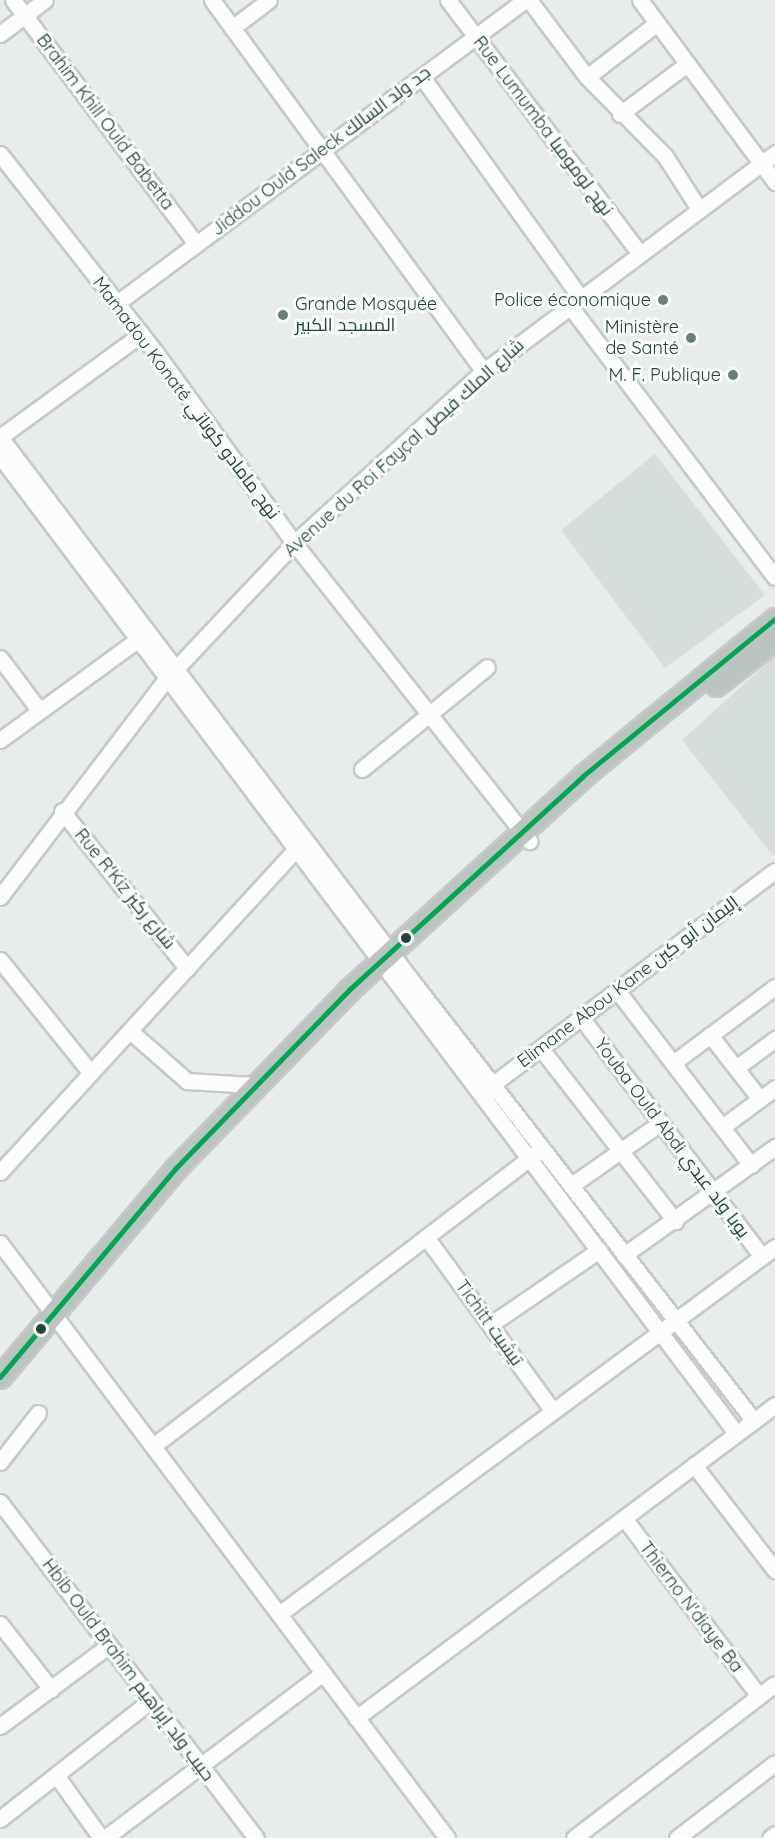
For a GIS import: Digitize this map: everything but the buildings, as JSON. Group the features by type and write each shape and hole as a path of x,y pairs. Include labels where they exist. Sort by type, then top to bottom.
{"highway":[{"path":"0,1396 56,1316 254,1085 525,837 775,619"},
{"path":"525,837 655,731 775,639"},
{"path":"0,1377 182,1176 388,960"}],"street":[{"name":"Brahim Khill Ould Babetta","path":"13,0 196,244"},
{"path":"0,34 45,0"},
{"path":"212,0 484,371"},
{"path":"232,28 269,0"},
{"name":"Rue Lumumba نهج لومومبا","path":"448,0 639,253"},
{"path":"527,0 587,77 620,114 665,156 699,209"},
{"name":"Jiddou Ould Saleck جد ولد السالك","path":"117,303 527,0"},
{"path":"640,0 775,182"},
{"path":"587,77 657,23"},
{"path":"620,114 687,64"},
{"path":"422,77 575,301 775,577"},
{"name":"Avenue du Roi Fayçal شارع الملك فيصل","path":"0,897 62,811 170,674 294,543 484,371 775,153"},
{"name":"Mamadou Konaté نهج مامادو كوناتي","path":"0,154 141,334 294,543 525,837"},
{"path":"141,334 0,437 297,848 544,1147 624,1255 677,1319 754,1420"},
{"path":"0,456 142,636"},
{"path":"0,740 142,636"},
{"path":"0,658 39,710"},
{"path":"363,769 486,667"},
{"path":"170,674 388,960 481,1094 661,1330 736,1433"},
{"name":"Rue R'Kiz شارع ركيز","path":"62,811 188,968"},
{"path":"0,1172 297,848"},
{"name":"Elimane Abou Kane إليمان أبو كين","path":"481,1094 619,993 681,938 774,876"},
{"path":"0,960 91,1073"},
{"path":"673,1063 775,987"},
{"path":"619,993 751,1165"},
{"name":"Youba Ould Abdi يوبا ولد عبدي","path":"583,1020 659,1124 762,1257"},
{"path":"130,1031 187,1082 254,1085"},
{"path":"710,1035 760,1099"},
{"path":"736,1068 775,1039"},
{"path":"543,1050 675,1221"},
{"path":"722,1127 775,1088"},
{"path":"573,1184 659,1124"},
{"path":"153,1446 544,1147"},
{"path":"624,1255 775,1148"},
{"name":"Tichitt تيشيت","path":"426,1237 552,1410"},
{"path":"0,1243 447,1838"},
{"path":"279,1614 775,1247"},
{"path":"491,1324 599,1250"},
{"path":"357,1718 775,1405"},
{"path":"0,1462 38,1413"},
{"path":"694,1465 775,1570"},
{"name":"Hbib Ould Brahim حبيب ولد إبراهيم","path":"0,1502 256,1838"},
{"name":"Thierno N'diaye Ba","path":"624,1518 759,1696"},
{"path":"0,1624 51,1689"},
{"path":"0,1726 108,1646"},
{"path":"57,1774 103,1838 323,1673"},
{"path":"578,1837 775,1684"},
{"path":"0,1819 150,1701"},
{"path":"677,1838 775,1763"},
{"path":"770,1838 775,1834"}],"shaded area":[{"path":"655,454 765,595 665,668 561,530"},
{"path":"775,656 775,855 773,856 682,740"}],"transit line":[{"path":"0,1377 175,1169 349,990 583,776 775,619"}],"place":[{"name":"Police économique","path":"663,300"},
{"name":"Grande Mosquée المسجد الكبير","path":"283,315"},
{"name":"Ministère de Santé","path":"691,338"},
{"name":"M. F. Publique","path":"733,375"}]}
